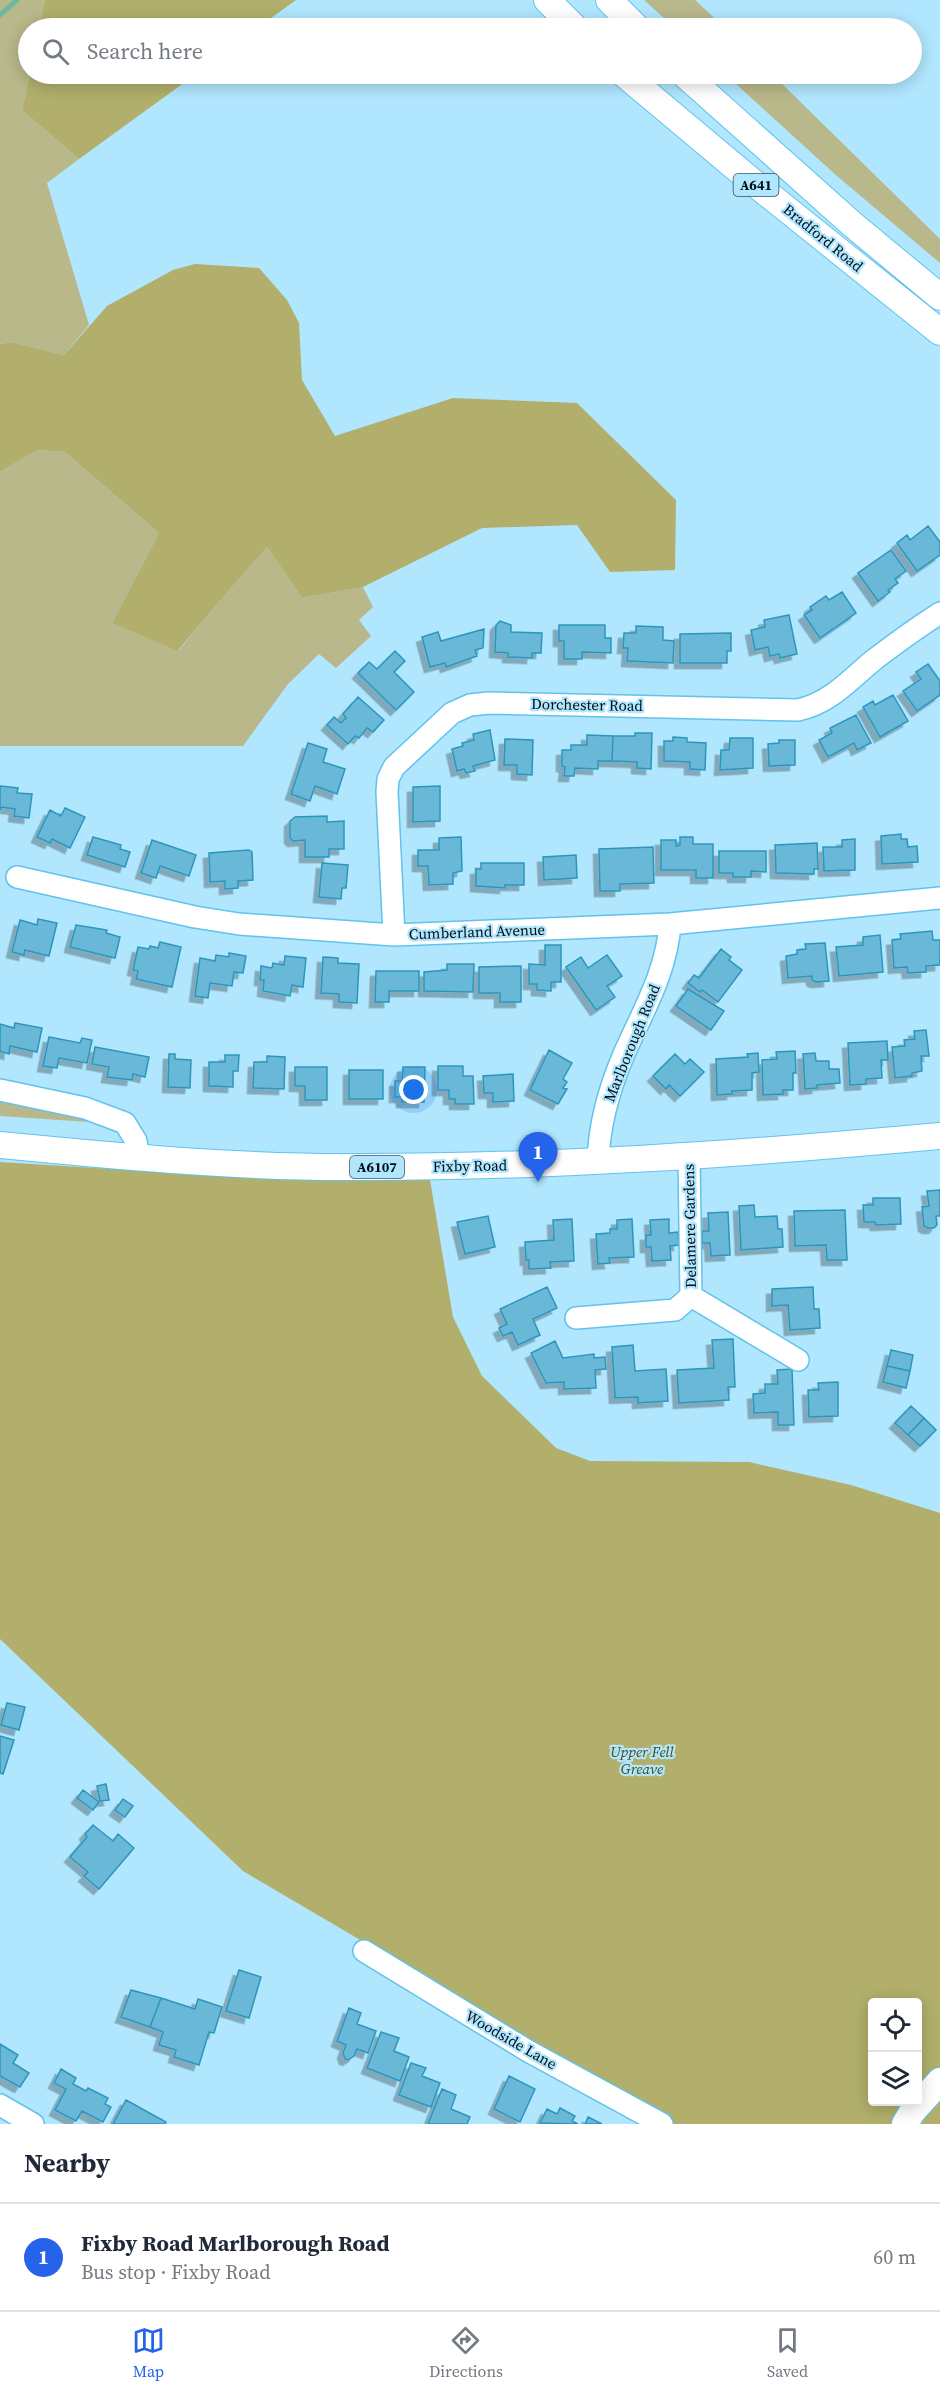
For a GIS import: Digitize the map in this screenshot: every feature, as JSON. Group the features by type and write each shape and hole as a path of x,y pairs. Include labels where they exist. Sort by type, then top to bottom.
{"main road":[{"path":"547,0 565,18"},
{"path":"609,0 627,18"},
{"name":"Bradford Road","path":"636,84 754,183 940,332"},
{"name":"Bradford Road","path":"695,84 852,224 940,297"},
{"name":"Fixby Road","path":"0,1145 139,1159 342,1167 598,1162 940,1136"},
{"path":"905,2124 912,2112 940,2081"}],"street":[{"name":"Dorchester Road","path":"394,934 388,779 394,767 452,713 470,705 489,703 798,710 814,706 829,698 873,660 937,620"},
{"name":"Cumberland Avenue","path":"17,877 195,917 239,924 394,934 670,924 940,898"},
{"name":"Marlborough Road","path":"598,1162 602,1118 608,1097 623,1057 662,970 669,946 670,924"},
{"path":"0,1090 85,1108 125,1124 136,1141 139,1159"},
{"name":"Delamere Gardens","path":"576,1318 675,1310 691,1296 689,1156"},
{"name":"Delamere Gardens","path":"691,1296 798,1360"},
{"name":"Woodside Lane","path":"364,1951 528,2051 662,2124"},
{"path":"0,2105 33,2124"}],"shaded area":[{"path":"0,0 45,0 41,18 18,18 18,84 28,84 22,110 79,159 47,183 89,325 64,355 11,342 0,344"},
{"path":"644,0 695,0 714,18 664,18"},
{"path":"736,84 782,84 940,239 940,263 837,176"},
{"path":"37,450 65,452 159,533 112,623 179,651 267,547 302,598 363,587 373,607 359,620 371,636 336,668 319,654 288,684 243,746 0,746 0,472"},
{"path":"0,1101 103,1123 0,1116"}],"green space":[{"path":"45,0 296,0 271,18 41,18"},
{"path":"28,84 182,84 79,159 22,110"},
{"path":"195,264 259,268 287,300 299,323 302,380 335,436 453,398 577,403 676,500 675,570 610,572 577,525 482,528 363,587 302,598 267,547 178,651 112,623 159,533 65,452 37,450 0,472 0,344 11,342 64,355 107,306 173,270"},
{"name":"Upper Fell Greave","path":"0,1162 112,1169 430,1180 453,1317 482,1376 556,1448 590,1461 749,1462 851,1485 940,1513 940,2124 673,2124 243,1871 0,1639"}],"building":[{"path":"928,526 940,542 940,555 917,571 897,543 907,535 910,540"},
{"path":"891,550 906,571 895,579 898,583 888,590 890,592 878,601 858,573"},
{"path":"842,592 856,613 820,638 804,615 812,610 810,607 826,596 829,600"},
{"path":"789,615 797,654 780,658 779,654 770,656 768,647 755,650 751,630 765,627 764,620"},
{"path":"500,621 511,625 511,632 542,633 541,653 532,653 532,658 508,657 508,653 495,652 496,625"},
{"path":"559,625 605,625 605,638 611,638 611,653 582,652 582,659 564,659 564,641 559,641"},
{"path":"636,626 663,627 663,640 674,641 673,663 627,661 628,648 623,648 624,633 636,633"},
{"path":"484,629 483,648 475,650 477,656 446,667 445,663 430,667 422,637 438,632 441,641"},
{"path":"731,633 731,651 727,651 727,663 680,663 680,634"},
{"path":"395,651 405,661 394,672 414,692 396,710 358,673 369,662 377,669"},
{"path":"928,664 940,681 940,695 917,711 903,691 921,679 916,672"},
{"path":"893,695 908,721 880,737 863,707 873,701 875,705"},
{"path":"358,697 384,720 373,732 367,728 359,738 355,736 348,744 327,725 334,717 341,723 346,718 343,714"},
{"path":"856,715 871,743 857,750 854,743 828,757 819,740 832,733 830,728"},
{"path":"490,730 495,760 473,766 475,771 466,773 464,769 457,771 452,749 474,740 473,734"},
{"path":"635,733 652,733 651,769 637,768 637,762 612,761 613,736 635,736"},
{"path":"587,735 613,736 612,761 598,761 598,769 575,768 574,776 564,776 562,750 571,750 571,745 587,745"},
{"path":"673,737 687,738 687,742 706,743 705,770 690,769 690,762 664,761 664,741 673,741"},
{"path":"730,738 753,738 753,768 720,770 721,750 729,750"},
{"path":"505,739 533,740 532,775 517,774 517,765 504,765"},
{"path":"779,740 795,740 795,765 769,766 768,744 779,743"},
{"path":"308,743 327,749 323,762 345,769 337,794 315,786 310,801 291,794"},
{"path":"0,786 18,788 17,793 32,794 29,818 14,816 15,809 1,807 0,810"},
{"path":"440,786 440,821 413,822 413,787"},
{"path":"65,808 85,817 70,848 52,839 50,843 37,837 50,810 61,816"},
{"path":"327,816 327,822 344,821 344,849 329,849 329,857 305,857 305,840 293,841 290,838 290,821 295,817"},
{"path":"901,834 901,839 907,839 908,847 917,846 918,862 882,864 881,836"},
{"path":"93,837 121,845 120,849 130,852 125,867 87,855"},
{"path":"461,837 462,871 453,873 453,884 429,885 428,866 418,866 418,850 439,850 439,838"},
{"path":"680,837 693,837 693,844 713,844 713,878 696,878 696,870 661,870 661,840 676,840 676,846 680,845"},
{"path":"855,839 855,870 824,871 823,847 842,847 842,840"},
{"path":"152,840 196,855 189,876 160,866 156,878 141,873"},
{"path":"817,843 818,869 814,869 814,874 776,873 775,845"},
{"path":"653,847 654,883 620,884 620,891 600,891 599,849"},
{"path":"249,850 252,852 253,880 238,881 238,888 225,889 225,881 210,882 209,853"},
{"path":"719,851 766,851 766,872 751,871 751,877 733,877 733,873 719,873"},
{"path":"576,855 577,878 544,880 543,857"},
{"path":"322,863 348,865 346,888 342,888 341,899 319,897"},
{"path":"481,863 524,863 524,885 505,885 505,888 476,886 476,869 481,869"},
{"path":"38,919 57,923 49,956 25,950 24,955 12,952 20,920 37,925"},
{"path":"76,925 107,930 106,933 120,937 115,958 70,947"},
{"path":"932,931 933,940 940,940 940,965 926,966 926,972 908,973 907,967 894,968 892,940 901,939 900,934"},
{"path":"880,935 883,972 839,976 836,947 863,945 863,937"},
{"path":"160,942 181,947 172,987 136,979 138,971 133,970 138,947 158,948"},
{"path":"825,943 829,981 816,982 812,980 812,976 788,978 786,956 797,954 797,950 806,949 805,944"},
{"path":"545,945 561,945 561,982 551,982 551,991 537,990 537,984 529,984 529,964 545,965"},
{"path":"721,949 731,957 729,960 742,970 718,1002 688,983 694,975 699,978"},
{"path":"229,953 246,956 243,973 234,972 232,986 210,983 208,998 195,996 200,958 215,961 216,955 229,957"},
{"path":"607,955 622,976 607,986 615,997 596,1010 566,967 581,957 588,968"},
{"path":"285,956 306,958 303,987 292,985 290,996 263,991 264,980 260,980 261,966 272,968 273,963 284,965"},
{"path":"323,957 338,958 338,963 359,964 357,1003 339,1002 339,994 321,993"},
{"path":"447,964 474,964 473,992 424,991 424,972 447,970"},
{"path":"521,966 521,1002 500,1002 500,993 479,993 479,967"},
{"path":"376,971 419,971 419,991 389,991 389,1002 375,1002"},
{"path":"688,989 724,1011 711,1030 676,1006"},
{"path":"15,1023 42,1028 37,1052 10,1046 9,1054 0,1051 0,1024 14,1028"},
{"path":"926,1030 929,1056 921,1056 922,1071 912,1073 912,1076 895,1078 892,1047 905,1046 904,1040 915,1039 914,1031"},
{"path":"49,1037 80,1043 82,1038 92,1040 87,1063 59,1058 57,1068 43,1066"},
{"path":"887,1041 888,1060 881,1060 882,1078 866,1079 866,1084 850,1085 848,1043"},
{"path":"95,1047 149,1057 145,1077 133,1074 132,1080 107,1077 109,1067 92,1064"},
{"path":"549,1050 572,1063 563,1079 567,1082 563,1088 567,1089 558,1104 530,1090"},
{"path":"795,1051 796,1073 793,1073 793,1090 783,1090 783,1094 763,1095 762,1060 777,1059 776,1052"},
{"path":"758,1053 759,1072 752,1073 752,1090 732,1091 732,1094 717,1095 716,1059 748,1057 747,1054"},
{"path":"815,1053 816,1061 829,1061 829,1069 839,1069 840,1083 817,1085 817,1088 805,1089 803,1054"},
{"path":"169,1054 175,1054 175,1059 191,1060 190,1088 168,1087"},
{"path":"675,1054 685,1064 690,1059 704,1072 680,1096 669,1085 666,1089 653,1076"},
{"path":"225,1055 239,1055 238,1071 233,1071 233,1087 209,1086 209,1062 225,1062"},
{"path":"267,1056 285,1057 284,1089 253,1088 254,1062 267,1062"},
{"path":"438,1066 463,1066 463,1076 473,1076 474,1104 455,1104 455,1099 449,1099 449,1090 438,1090"},
{"path":"295,1067 327,1067 327,1100 305,1100 305,1086 295,1086"},
{"path":"403,1067 425,1067 424,1102 402,1102 402,1097 395,1097 395,1081 402,1081"},
{"path":"349,1070 383,1070 383,1099 349,1099"},
{"path":"513,1074 514,1101 493,1102 493,1093 484,1093 483,1076"},
{"path":"940,1190 940,1216 936,1216 937,1225 934,1228 928,1228 924,1226 922,1207 929,1206 927,1191"},
{"path":"873,1198 900,1198 901,1224 876,1225 875,1222 864,1222 863,1205 873,1205"},
{"path":"754,1205 755,1217 777,1216 778,1229 782,1229 783,1247 741,1250 739,1206"},
{"path":"845,1210 847,1260 827,1260 826,1245 795,1246 794,1211"},
{"path":"728,1212 730,1255 711,1256 710,1243 702,1243 702,1231 709,1231 708,1213"},
{"path":"488,1216 495,1247 465,1254 457,1222"},
{"path":"572,1219 574,1261 550,1262 551,1268 529,1269 525,1242 554,1240 553,1220"},
{"path":"632,1219 634,1257 609,1258 610,1263 598,1264 596,1234 610,1233 610,1229 617,1229 617,1220"},
{"path":"669,1219 669,1233 678,1232 679,1245 670,1246 671,1260 652,1261 651,1247 646,1247 646,1235 651,1235 650,1220"},
{"path":"547,1287 557,1308 533,1319 540,1335 518,1345 512,1332 503,1336 499,1328 507,1324 500,1309"},
{"path":"813,1287 814,1309 819,1309 820,1328 790,1330 788,1305 772,1306 772,1289"},
{"path":"733,1339 735,1387 728,1387 729,1400 679,1403 677,1370 714,1368 712,1340"},
{"path":"555,1341 563,1358 594,1354 594,1358 605,1357 606,1369 595,1370 596,1388 564,1389 564,1382 546,1383 531,1353"},
{"path":"633,1345 635,1371 666,1369 668,1401 638,1403 638,1397 615,1398 612,1347"},
{"path":"891,1350 913,1355 910,1371 887,1366"},
{"path":"887,1366 910,1371 906,1388 883,1382"},
{"path":"792,1369 794,1425 778,1425 778,1412 754,1413 753,1394 765,1393 765,1384 778,1384 777,1370"},
{"path":"838,1382 838,1416 809,1417 808,1390 819,1390 818,1383"},
{"path":"911,1406 924,1418 908,1435 895,1423"},
{"path":"924,1418 936,1430 920,1446 908,1435"},
{"path":"7,1703 25,1707 19,1730 1,1725"},
{"path":"0,1736 14,1740 3,1774 0,1773"},
{"path":"106,1784 109,1800 100,1801 97,1786"},
{"path":"83,1790 99,1802 93,1810 77,1798"},
{"path":"123,1799 133,1806 125,1817 115,1810"},
{"path":"93,1825 113,1841 118,1834 134,1848 99,1889 84,1876 88,1872 70,1857 87,1837 85,1834"},
{"path":"239,1970 261,1977 249,2018 226,2011"},
{"path":"131,1990 161,1998 150,2027 121,2017"},
{"path":"161,1998 195,2009 198,1999 222,2007 214,2033 209,2032 199,2065 174,2057 176,2050 159,2045 163,2032 150,2027"},
{"path":"349,2008 361,2013 357,2024 376,2031 368,2053 357,2049 354,2056 348,2060 345,2059 343,2053 346,2045 337,2041"},
{"path":"381,2032 399,2038 394,2051 409,2057 400,2081 367,2068"},
{"path":"0,2044 18,2055 13,2063 29,2073 20,2087 0,2076"},
{"path":"411,2063 426,2068 422,2076 440,2083 431,2107 399,2095"},
{"path":"61,2069 76,2078 73,2084 86,2091 88,2088 108,2098 105,2104 111,2107 103,2122 82,2111 76,2121 55,2110 66,2089 54,2083"},
{"path":"509,2076 535,2089 520,2122 494,2109"},
{"path":"442,2089 456,2095 451,2109 470,2117 467,2124 428,2124"},
{"path":"126,2100 166,2122 165,2124 113,2124"},
{"path":"560,2108 575,2116 572,2121 578,2124 540,2123 547,2109 557,2114"},
{"path":"588,2117 602,2124 585,2124"}],"waterway":[{"path":"0,15 17,0"}],"place":[{"name":"Fixby Road Marlborough Road","path":"538,1182"}]}
